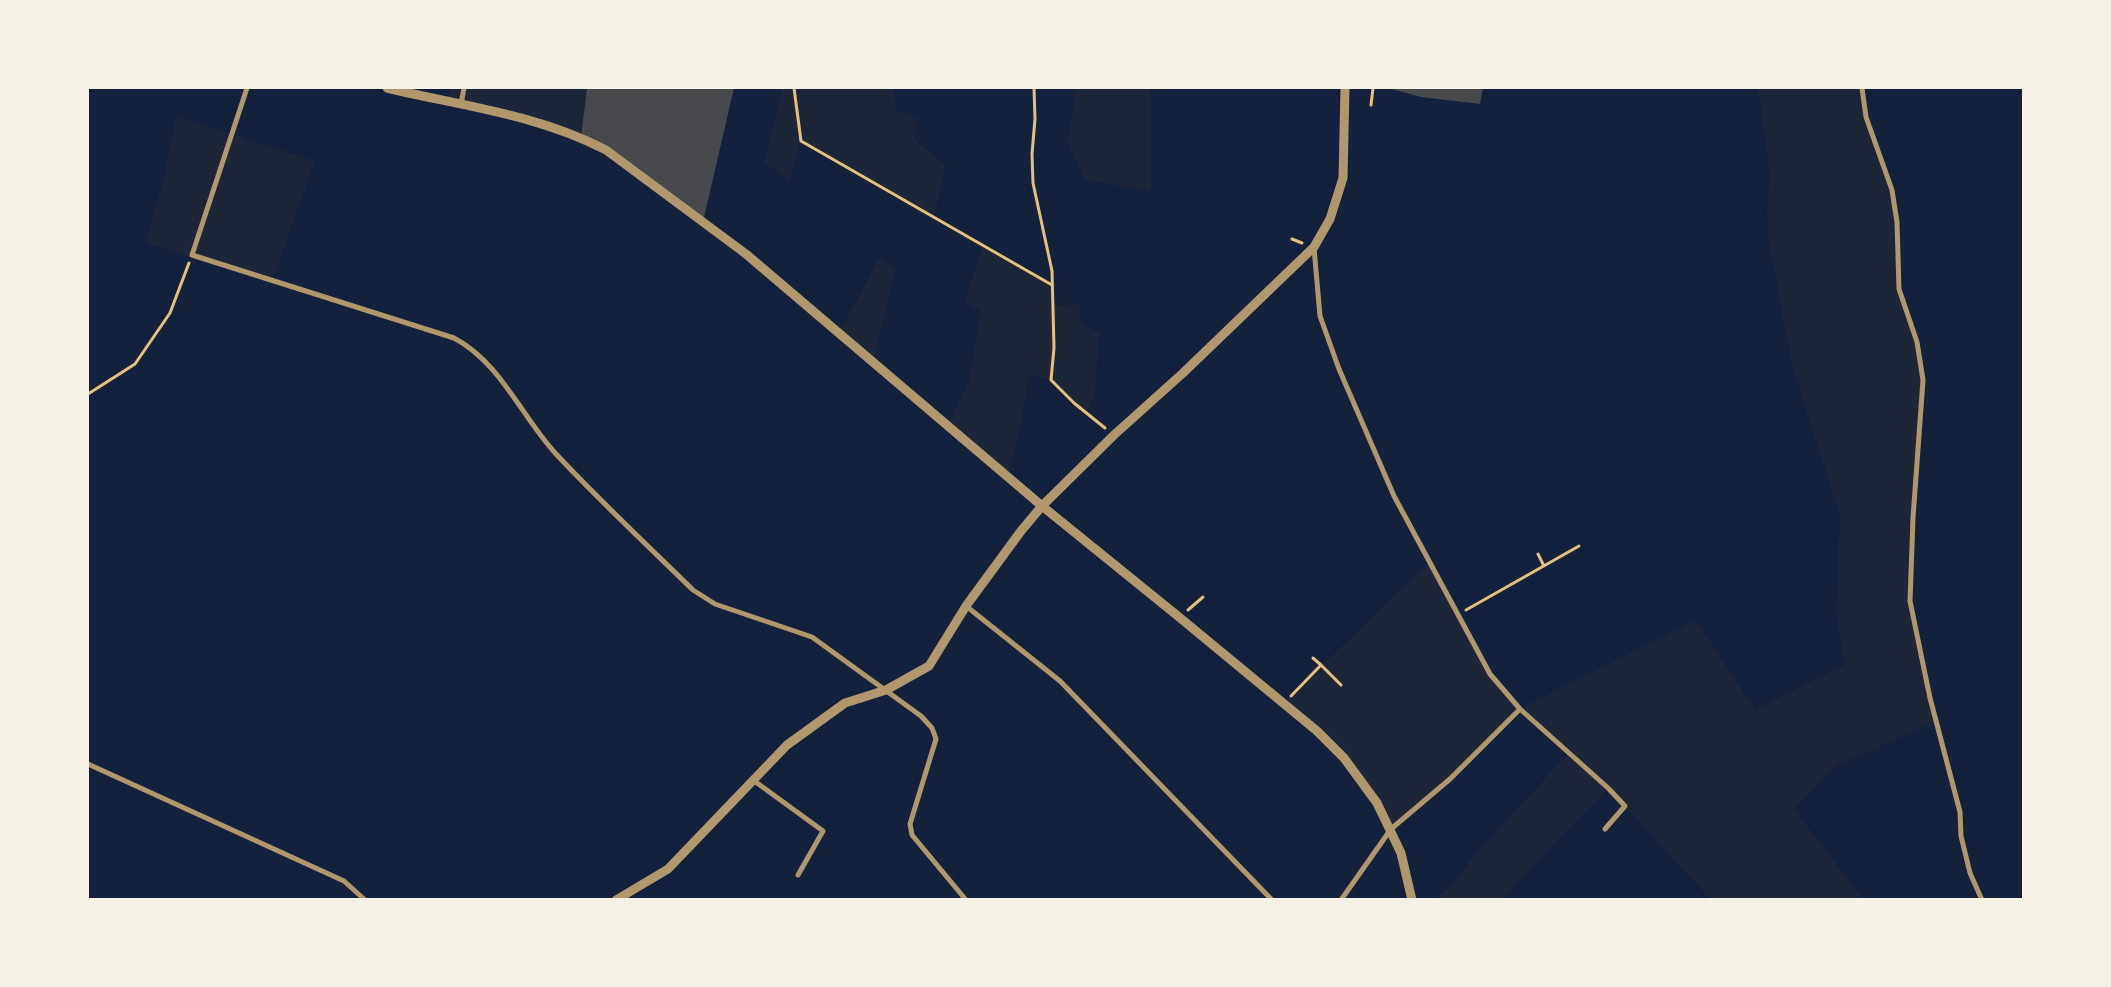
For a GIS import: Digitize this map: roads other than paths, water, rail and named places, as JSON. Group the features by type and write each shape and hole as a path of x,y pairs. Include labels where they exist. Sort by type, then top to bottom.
{"street":[{"path":"247,88 192,255 454,338 468,345 497,375 554,452 692,590 715,604 812,637 922,716 932,728 936,739 910,824 912,835 966,900"},
{"path":"387,88 523,117 581,137 606,150 746,254 1042,506 1317,731 1344,758 1377,803 1401,853 1412,900"},
{"path":"461,104 464,88"},
{"path":"616,900 668,869 787,745 845,703 886,690 929,666 966,606 1021,531 1042,506 1114,435 1184,373 1314,247 1330,219 1343,178 1345,88"},
{"path":"1862,88 1866,117 1892,190 1897,222 1899,289 1916,342 1923,380 1910,601 1930,698 1960,812 1961,836 1970,872 1982,900"},
{"path":"1314,247 1320,316 1340,369 1394,496 1457,616 1490,674 1520,709 1608,788 1625,806 1605,829"},
{"path":"966,606 1060,681 1272,900"},
{"path":"1341,900 1391,829 1450,779 1520,709"},
{"path":"88,764 344,881 365,900"},
{"path":"753,780 823,831 798,875"}]}
